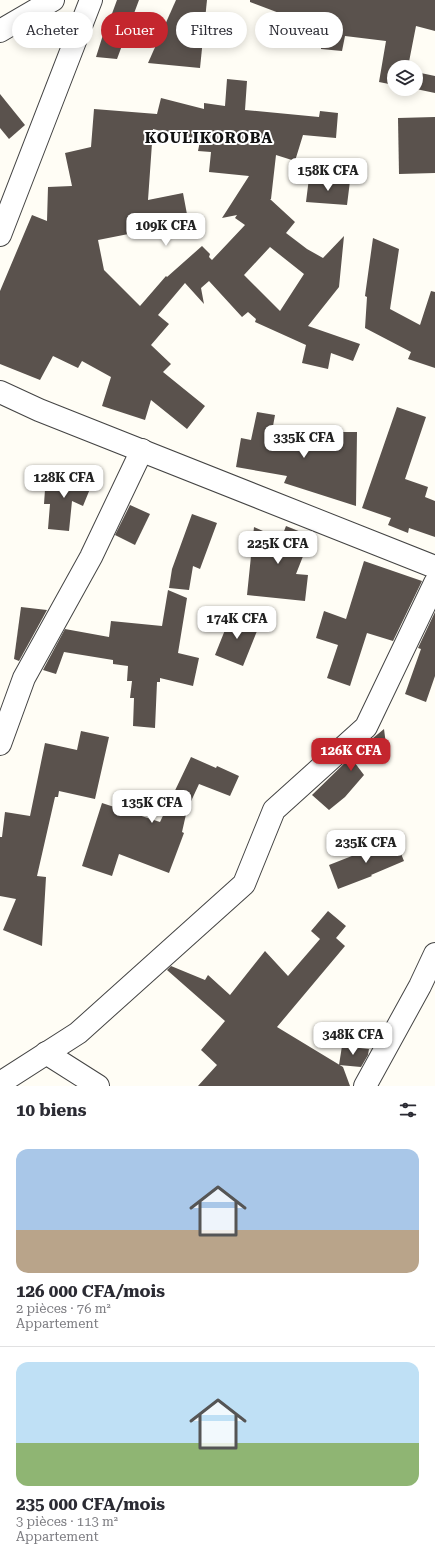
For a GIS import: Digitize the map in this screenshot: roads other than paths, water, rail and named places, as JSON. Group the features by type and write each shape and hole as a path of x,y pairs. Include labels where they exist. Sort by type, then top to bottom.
{"street":[{"path":"0,31 52,0"},
{"path":"0,235 91,0"},
{"path":"0,392 39,410 435,567"},
{"path":"0,744 24,678 91,556 142,450"},
{"path":"0,1083 78,1033 244,884 274,810 366,727 435,583"},
{"path":"365,1086 420,986 435,954"},
{"path":"46,1053 98,1086"}],"district":[{"name":"KOULIKOROBA","path":"209,138"}]}
